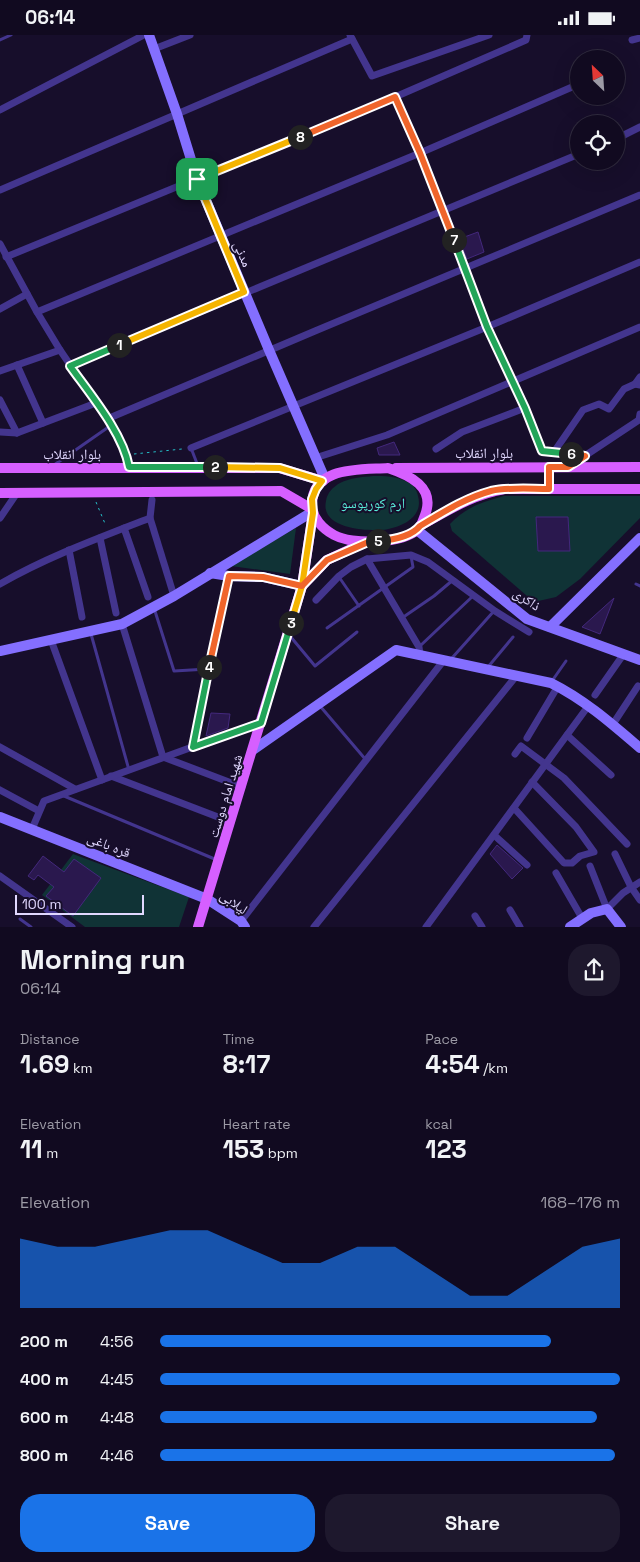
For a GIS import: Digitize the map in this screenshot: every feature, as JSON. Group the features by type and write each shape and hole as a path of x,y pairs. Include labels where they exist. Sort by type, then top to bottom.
{"main road":[{"name":"مدنی","path":"149,35 177,114 197,179 324,480"},
{"name":"بلوار انقلاب","path":"388,468 640,467"},
{"name":"بلوار انقلاب","path":"0,468 280,468 324,480"},
{"path":"312,511 312,499 316,489 324,480 339,473 388,468 406,474 418,483 424,492 427,503 426,512 419,528"},
{"path":"210,573 229,576 263,577 302,586 327,560 366,543 402,536 478,495 505,489 640,489"},
{"path":"0,493 281,491 312,511 328,531 341,539 366,543"},
{"path":"0,651 122,624 174,595 312,511"},
{"name":"شهید امام دوست","path":"198,927 302,586 312,511"},
{"name":"ذاکری","path":"419,528 527,619 623,655 640,659"},
{"path":"550,627 640,538"},
{"path":"253,750 396,649 419,651 447,660 555,684 574,694 639,745"},
{"name":"قره باغی","path":"0,817 207,899"},
{"name":"لیلابی","path":"207,899 243,924"},
{"path":"570,927 591,913 607,909 621,927"}],"street":[{"path":"0,110 144,35"},
{"path":"154,49 190,35"},
{"path":"0,190 351,37 372,76 489,35"},
{"path":"6,257 395,97 527,37"},
{"path":"632,41 640,38"},
{"path":"37,312 420,153 570,88"},
{"path":"395,97 420,153 487,327 525,408 542,451 585,456"},
{"path":"625,134 640,127"},
{"path":"70,366 570,158"},
{"path":"109,422 269,350 640,195"},
{"path":"1,247 60,350 109,422 127,455 129,467"},
{"path":"190,448 294,407 640,262"},
{"path":"0,308 27,294"},
{"path":"315,458 387,435 513,383 640,327"},
{"path":"0,371 60,350"},
{"path":"17,365 43,423"},
{"path":"554,452 582,410 598,404 609,409 624,389 637,385 640,377"},
{"path":"0,400 17,433"},
{"path":"0,432 17,433 96,403"},
{"path":"436,449 462,432 525,408"},
{"path":"568,467 639,420 640,414"},
{"path":"0,518 17,493"},
{"path":"152,500 150,518 174,595"},
{"path":"0,584 69,550 150,518"},
{"path":"124,528 148,597"},
{"path":"100,538 116,613"},
{"path":"69,550 82,617"},
{"path":"316,600 339,576 367,559 411,555 428,562 454,579 494,611 529,632"},
{"path":"367,559 419,651"},
{"path":"193,747 229,576"},
{"path":"122,624 163,757"},
{"path":"50,640 102,779"},
{"path":"595,695 623,655"},
{"path":"243,924 366,760 447,660"},
{"path":"314,927 517,675"},
{"path":"527,738 555,684"},
{"path":"613,724 638,686"},
{"path":"426,927 589,705"},
{"path":"32,829 44,801 261,723"},
{"path":"567,735 611,775"},
{"path":"515,754 521,746 564,778 627,844"},
{"path":"0,747 75,789"},
{"path":"163,757 242,787"},
{"path":"111,776 231,822"},
{"path":"514,808 564,863 572,863 580,856 594,852 576,827 532,783"},
{"path":"0,790 39,811"},
{"path":"494,835 526,865"},
{"path":"615,854 640,900"},
{"path":"590,866 607,909 640,882"},
{"path":"556,873 582,918"},
{"path":"0,876 72,927"},
{"path":"510,910 520,927"},
{"path":"476,916 482,927"}],"lane":[{"path":"0,41 11,35"},
{"path":"49,468 109,422"},
{"path":"190,448 199,467"},
{"path":"327,628 413,567 411,555"},
{"path":"339,576 359,606"},
{"path":"402,619 454,579"},
{"path":"636,584 640,586"},
{"path":"419,651 473,595"},
{"path":"153,607 174,671 209,669"},
{"path":"447,660 494,611"},
{"path":"90,631 129,770"},
{"path":"288,634 315,666 358,632"},
{"path":"487,669 514,637"},
{"path":"555,684 566,661"},
{"path":"318,704 366,760"},
{"path":"61,794 219,860"},
{"path":"20,919 31,927"}],"path":[{"path":"127,455 190,448"},
{"path":"92,492 110,534"}],"green space":[{"name":"ارم کورپوسو","path":"373,476 395,477 409,483 416,489 419,504 414,516 409,521 396,527 382,530 365,530 345,526 330,517 326,510 326,501 333,488 348,480"},
{"path":"504,496 640,496 640,518 580,579 556,597 534,602 452,531 450,524 462,513 475,506"},
{"path":"296,528 290,574 231,566"},
{"path":"73,854 189,897 179,927 85,927 42,895"}],"building":[{"path":"478,232 484,252 467,259 459,239"},
{"path":"394,442 400,455 379,455 377,448"},
{"path":"536,517 568,517 570,551 538,551"},
{"path":"614,598 600,634 582,627"},
{"path":"211,713 230,714 228,728 206,736"},
{"path":"497,845 523,868 512,879 490,854"},
{"path":"43,856 64,872 74,859 101,878 73,916 46,896 54,887 38,875 34,880 28,876"}],"route":[{"path":"197,179 244,292 70,366 107,419 127,455 129,467 280,468 322,481 312,499 313,513 302,586 261,723 193,747 229,576 263,577 302,586 327,560 366,543 383,541 417,530 420,526 453,507 478,495 505,489 549,489 549,467 568,467 585,456 542,451 525,408 487,327 420,153 395,97 197,179"}]}
